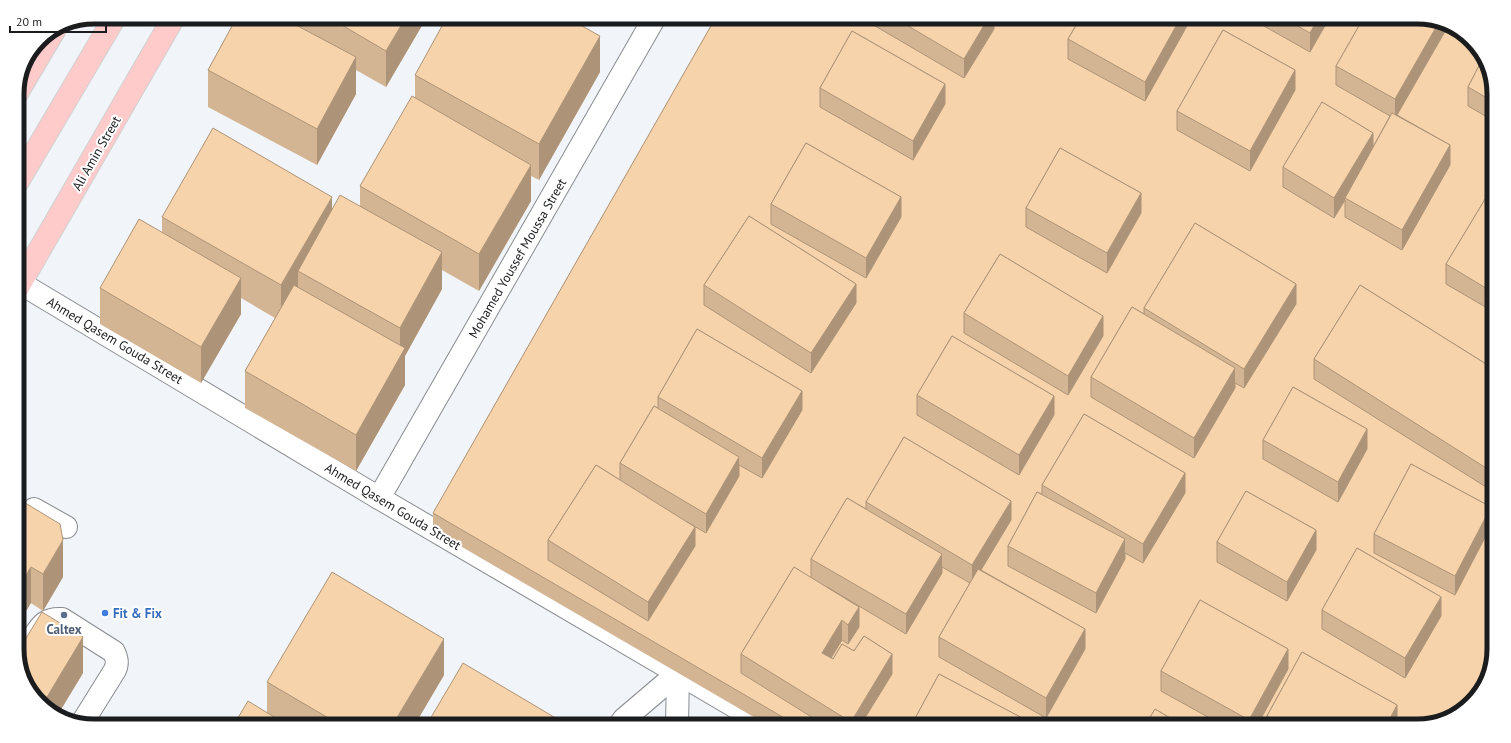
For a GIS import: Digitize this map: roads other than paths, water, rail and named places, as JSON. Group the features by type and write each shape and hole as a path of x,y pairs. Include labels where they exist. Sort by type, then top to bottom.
{"main road":[{"path":"24,170 112,24"},
{"name":"Ali Amin Street","path":"24,277 170,24"},
{"path":"25,79 48,41"}],"street":[{"name":"Mohamed Youssef Moussa Street","path":"379,498 651,24"},
{"name":"Ahmed Qasem Gouda Street","path":"24,289 379,498 437,523 678,673 756,719"},
{"path":"24,503 66,528"},
{"path":"24,652 45,622 53,619 62,620 114,652 117,657 115,670 85,718"},
{"path":"624,719 678,673 694,646"},
{"path":"677,719 678,673"}],"place":[{"name":"Fit & Fix","path":"105,613"},
{"name":"Caltex","path":"64,615"}]}
